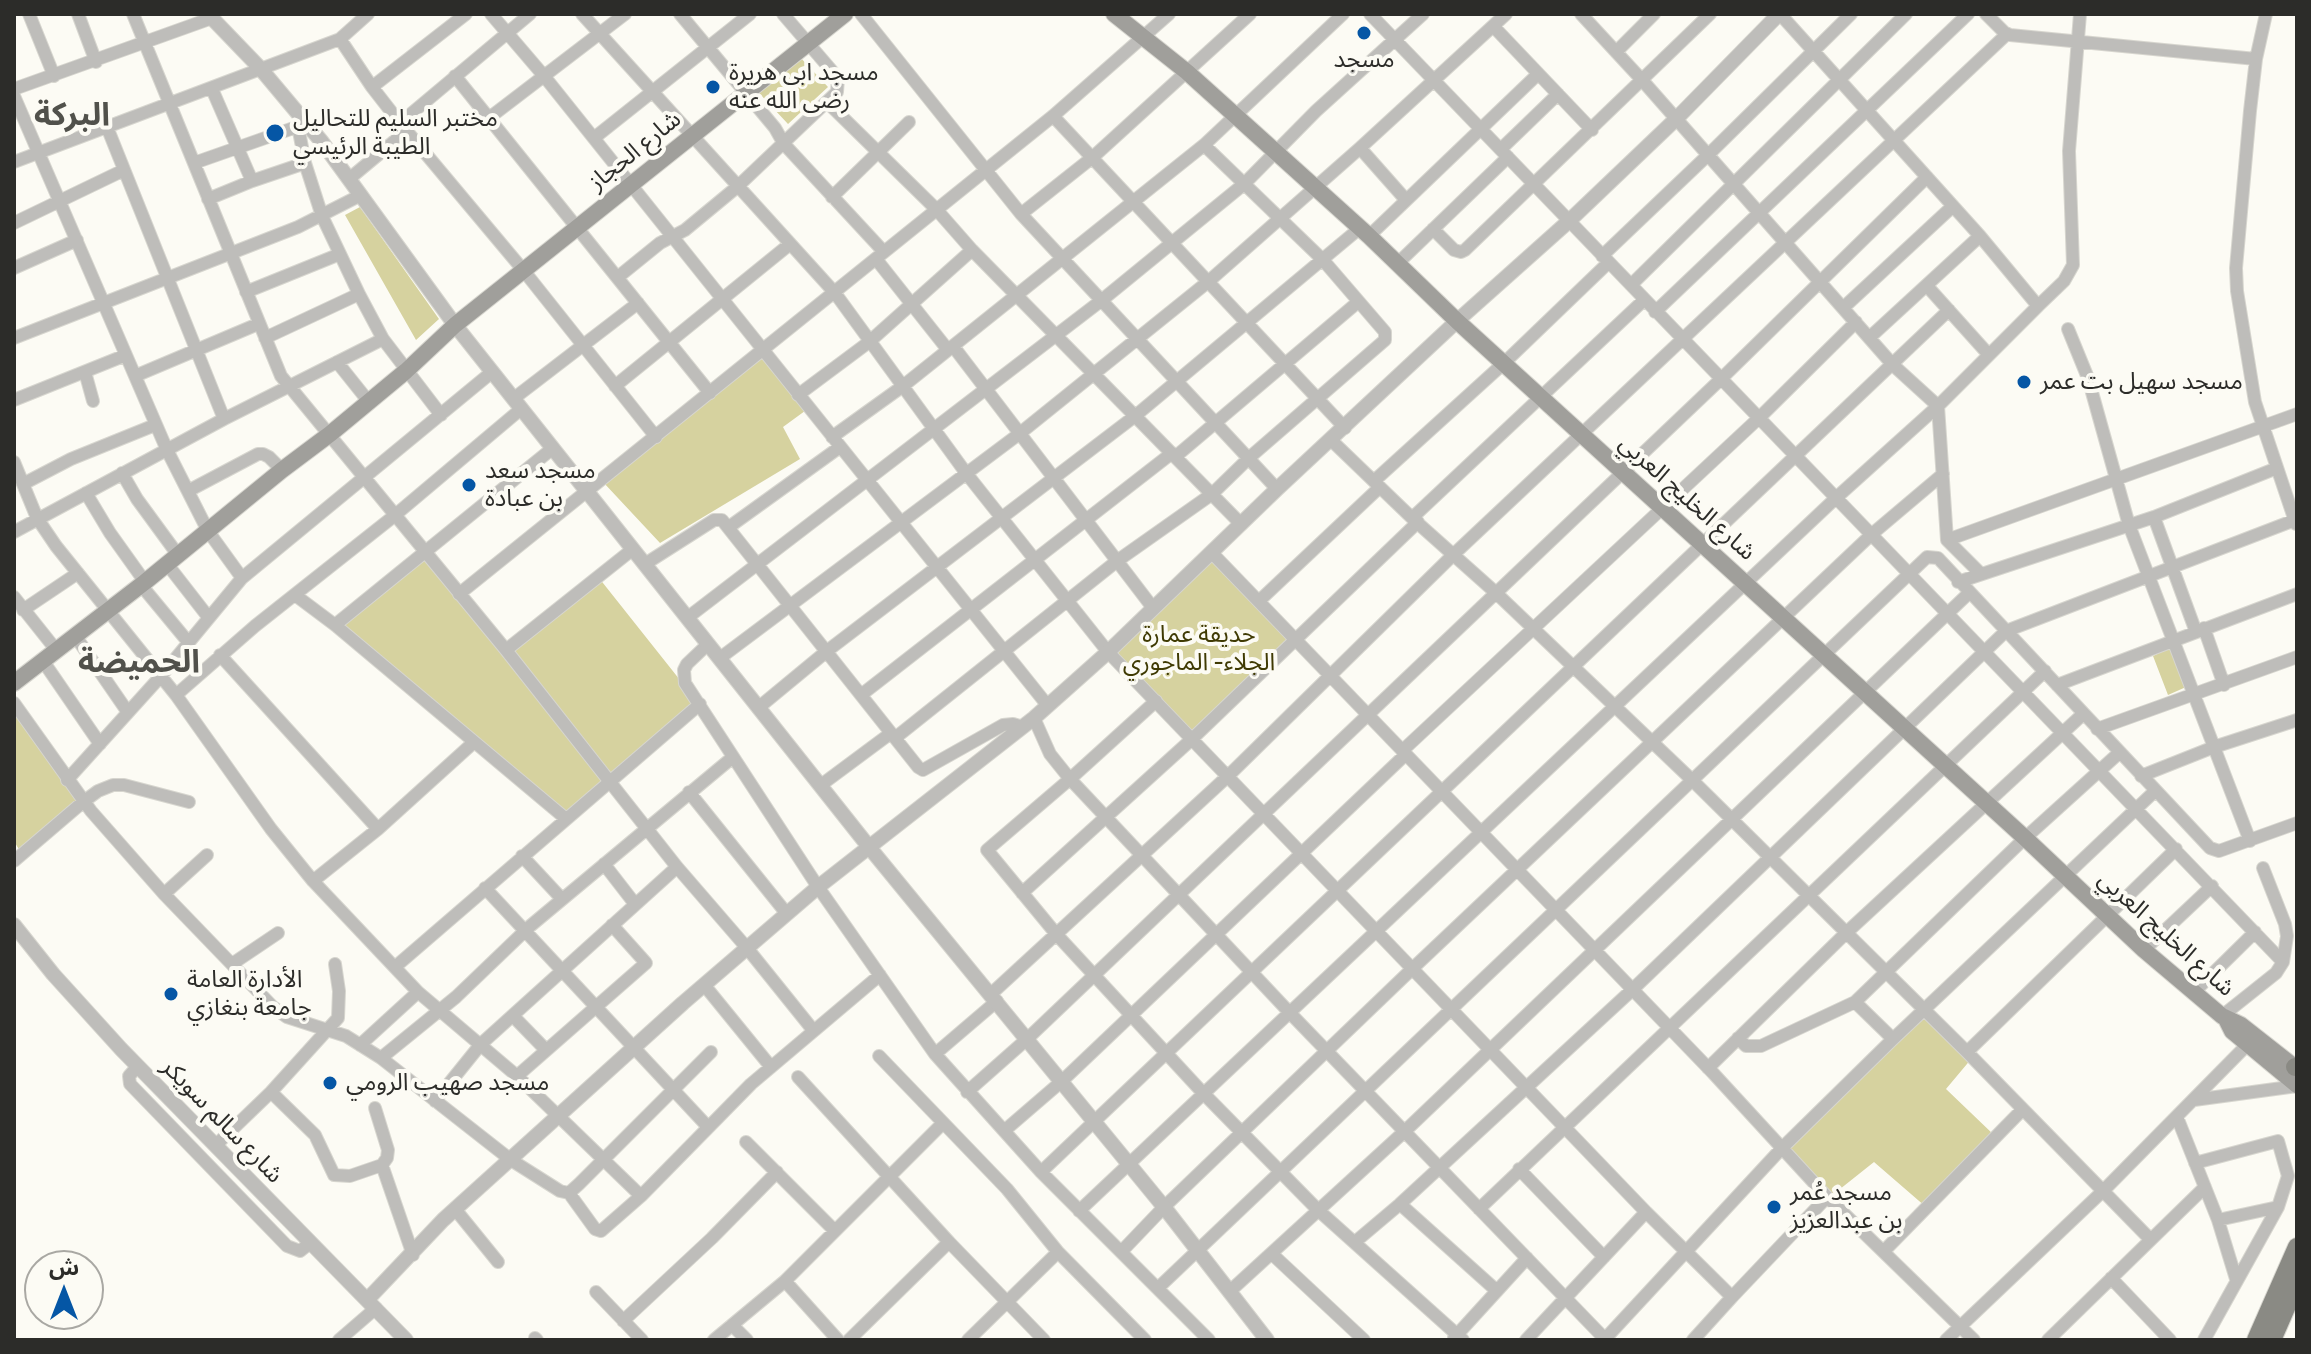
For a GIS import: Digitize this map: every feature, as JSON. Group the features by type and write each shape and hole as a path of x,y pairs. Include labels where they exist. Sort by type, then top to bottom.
{"main road":[{"name":"شارع الحجاز","path":"14,683 330,434 406,371 455,325 845,14"},
{"name":"شارع الخليج العربي","path":"1119,15 1315,187 1457,321 2144,950 2224,1018 2247,1045 2297,1075"},
{"name":"شارع الخليج العربي","path":"2224,1018 2241,1025 2297,1075"},
{"path":"2256,1340 2297,1247"},
{"path":"2272,1340 2297,1283"}],"street":[{"path":"29,14 54,76"},
{"path":"78,14 96,62"},
{"path":"133,14 281,376 506,650 645,829 813,1030"},
{"path":"14,162 340,39 368,14"},
{"path":"372,87 466,14"},
{"path":"491,14 509,32 1048,706"},
{"path":"349,179 397,139 400,123 530,14"},
{"path":"582,14 835,293 1000,518 1108,652 1646,1212 1732,1297"},
{"path":"489,118 625,14"},
{"path":"680,14 784,144 880,256 912,304 986,390 1153,608"},
{"path":"594,138 750,14"},
{"path":"618,277 660,243 685,230 737,187 839,87 838,78 783,14"},
{"path":"861,14 1021,214 1277,489"},
{"path":"459,594 1053,116 1169,14"},
{"path":"1021,214 1093,157 1250,14"},
{"path":"729,527 1204,145 1343,14"},
{"path":"1370,14 1436,79 1655,312 1797,455 2283,962"},
{"path":"687,618 1102,300 1244,184 1316,111 1423,14"},
{"path":"720,658 1019,434 1209,281 1506,14"},
{"path":"1616,52 1654,14"},
{"path":"1433,229 1454,250 1461,252 1710,14"},
{"path":"339,1340 455,1209 818,887 1028,723 1108,652 1277,489 1569,221 1676,119 1779,14 1980,236 2038,306"},
{"path":"1259,601 1504,363 1851,14"},
{"path":"1631,285 1906,14"},
{"path":"1655,312 1968,14"},
{"path":"1986,14 2007,34 2256,59"},
{"path":"1079,1211 1745,583 1938,406 2064,281 2073,265 2069,151 2080,14"},
{"path":"1355,1242 1440,1169 1632,990 2006,631 2149,574 2296,523 2262,424 2249,370 2236,280 2256,59 2266,14"},
{"path":"14,89 96,62 210,16 260,68 302,125 349,179 455,325 517,404 869,847 1129,1163 1267,1340"},
{"path":"1590,17 1616,52 1893,365 1938,406 1947,540 1981,574"},
{"path":"1493,26 1592,130"},
{"path":"935,1054 1331,677 1454,554 2007,34"},
{"path":"340,39 400,123 524,271 656,437"},
{"path":"758,708 827,651 1135,416 1323,260 1406,200 1538,74"},
{"path":"455,76 710,393"},
{"path":"212,89 252,181"},
{"path":"1397,264 1558,94"},
{"path":"14,96 155,425 208,531 242,578"},
{"path":"827,102 936,209 972,250 1241,524"},
{"path":"1053,116 1345,428"},
{"path":"832,197 909,122"},
{"path":"194,163 302,125"},
{"path":"302,125 305,163 322,216 359,294 383,339 441,415"},
{"path":"107,127 224,419"},
{"path":"821,785 893,735 1117,561 1212,494 1387,336 1323,260 1204,145"},
{"path":"1360,148 1406,200"},
{"path":"208,199 305,163"},
{"path":"14,223 124,170"},
{"path":"967,1092 1369,715 1722,378 1927,177"},
{"path":"14,338 230,254 322,216 361,195"},
{"path":"1843,308 1953,206"},
{"path":"1869,338 1980,236"},
{"path":"14,268 77,240"},
{"path":"615,386 790,244"},
{"path":"798,395 869,342 972,250"},
{"path":"246,292 340,254"},
{"path":"1927,286 1989,355"},
{"path":"265,338 359,294"},
{"path":"1022,893 1296,640 1415,520 1644,300"},
{"path":"861,695 1217,422 1358,302"},
{"path":"176,695 220,655 394,516 583,346 638,303"},
{"path":"1041,1172 1949,310"},
{"path":"1004,1131 1062,1081 1130,1013 1302,854 1856,322"},
{"path":"135,376 258,324"},
{"path":"2068,329 2088,378 2129,525 2250,841"},
{"path":"14,532 224,419 383,339"},
{"path":"14,400 126,355"},
{"path":"337,362 369,402"},
{"path":"85,372 93,401"},
{"path":"67,780 161,676 242,578 492,372"},
{"path":"1947,540 2262,424 2297,414"},
{"path":"21,492 71,459 155,425"},
{"path":"1331,440 1692,780 1967,1052 2150,1239"},
{"path":"335,625 553,448"},
{"path":"188,491 258,454 269,457 282,470"},
{"path":"14,462 21,492 37,518 176,695 271,829 313,881 418,992 517,1076 641,1196"},
{"path":"1958,582 2154,517 2277,468"},
{"path":"122,473 209,618"},
{"path":"1121,1252 1327,1049 1872,534 1943,474"},
{"path":"86,493 143,584 189,643"},
{"path":"2154,517 2171,566 2224,685"},
{"path":"645,564 714,520 722,520 923,770 1003,725 1028,723"},
{"path":"506,650 633,549"},
{"path":"1212,553 1708,1068 1827,1197 1974,1340"},
{"path":"1158,1288 1927,557 1933,556 2214,851"},
{"path":"23,610 78,573"},
{"path":"1229,1292 1405,1131 1969,593"},
{"path":"2057,685 2297,594"},
{"path":"295,595 565,818"},
{"path":"14,597 100,744"},
{"path":"76,637 127,711"},
{"path":"708,644 684,670 685,683 818,887 935,1054 1041,1172 1209,1340"},
{"path":"220,655 378,829"},
{"path":"2097,729 2297,657"},
{"path":"1479,1209 2045,671"},
{"path":"1156,701 987,850 1057,935 1203,1093 1318,1210 1457,1338 1527,1258"},
{"path":"14,703 83,802 164,894 280,1012 346,1036 381,1058 511,1160 560,1191 569,1193 595,1229 601,1231 641,1196 771,1067 880,975"},
{"path":"395,967 700,704"},
{"path":"1708,1068 1846,933 2082,715"},
{"path":"2141,776 2214,747 2297,720"},
{"path":"1028,723 1070,779 1178,895 1604,1340 1782,1148 2155,791"},
{"path":"313,881 378,829 473,743"},
{"path":"1738,1038 1746,1046 1761,1046 1855,1002 2025,838 2119,753"},
{"path":"381,1058 440,1011 523,932 733,757"},
{"path":"14,861 83,802 113,785 124,785 189,802"},
{"path":"689,792 787,914"},
{"path":"2191,864 2214,851 2297,823"},
{"path":"1967,1052 2176,849"},
{"path":"164,894 207,855"},
{"path":"522,856 562,899"},
{"path":"604,864 635,904"},
{"path":"435,1101 481,1044 677,867"},
{"path":"2224,1018 2276,973 2283,962 2287,936 2285,924 2263,868"},
{"path":"2144,950 2212,886"},
{"path":"485,888 708,1127"},
{"name":"شارع سالم سويكر","path":"14,925 85,1011 406,1340"},
{"path":"517,1076 646,963 612,925"},
{"path":"2194,992 2255,932"},
{"path":"232,964 278,933"},
{"path":"216,1145 271,1092 338,1018 340,1007 335,964"},
{"path":"705,986 771,1067"},
{"path":"360,1045 418,992"},
{"path":"1855,1002 1893,1039"},
{"path":"513,1016 546,1050"},
{"path":"1946,1340 2104,1190 2247,1045"},
{"path":"569,1193 711,1052"},
{"path":"879,1056 1007,1189 1058,1252 1145,1340"},
{"path":"138,1066 129,1076 130,1084 287,1246 300,1251 310,1243"},
{"path":"2194,1100 2297,1075"},
{"path":"798,1077 949,1242 1044,1340"},
{"path":"271,1092 315,1135 334,1175 350,1176 382,1165 387,1158 388,1150 375,1108"},
{"path":"1884,1251 2022,1110"},
{"path":"2177,1117 2218,1220 2236,1279"},
{"path":"714,1340 785,1281 943,1123"},
{"path":"2195,1163 2278,1141 2288,1176 2278,1207 2204,1340"},
{"path":"746,1142 834,1230"},
{"path":"382,1165 413,1255"},
{"path":"1519,1169 1604,1257"},
{"path":"623,1321 777,1172"},
{"path":"2048,1340 2205,1187"},
{"path":"1693,1340 1827,1197"},
{"path":"1400,1204 1497,1291"},
{"path":"2218,1220 2278,1207"},
{"path":"455,1209 498,1262"},
{"path":"1526,1340 1646,1212"},
{"path":"849,1340 949,1242"},
{"path":"968,1340 1058,1252"},
{"path":"1272,1254 1364,1340"},
{"path":"2111,1278 2170,1340"},
{"path":"785,1281 838,1340"},
{"path":"596,1292 642,1340"},
{"path":"732,1325 747,1340"},
{"path":"2061,1329 2071,1340"}],"green space":[{"path":"799,56 828,87 788,124 759,93"},
{"path":"360,207 439,319 416,340 345,215"},
{"path":"769,352 809,408 783,427 800,459 660,543 603,482"},
{"name":"حديقة عمارة الجلاء- الماجوري","path":"1212,553 1296,640 1192,738 1109,652"},
{"path":"424,554 507,650 599,578 699,704 565,817 335,625"},
{"path":"2170,648 2186,687 2168,695 2153,656"},
{"path":"14,704 83,802 21,853 14,841"},
{"path":"1924,1011 1972,1058 1946,1089 1994,1135 1926,1207 1874,1162 1830,1197 1782,1148"}],"place":[{"name":"مسجد","path":"1364,33"},
{"name":"مسجد ابي هريرة رضى الله عنه","path":"713,87"},
{"name":"مختبر السليم للتحاليل الطيبة الرئيسي","path":"275,133"},
{"name":"مسجد سهيل بت عمر","path":"2024,382"},
{"name":"مسجد سعد بن عبادة","path":"469,485"},
{"name":"الأدارة العامة جامعة بنغازي","path":"171,994"},
{"name":"مسجد صهيب الرومي","path":"330,1083"},
{"name":"مسجد عُمر بن عبدالعزيز","path":"1774,1207"}],"district":[{"name":"البركة","path":"72,116"},
{"name":"الحميضة","path":"139,663"}]}
